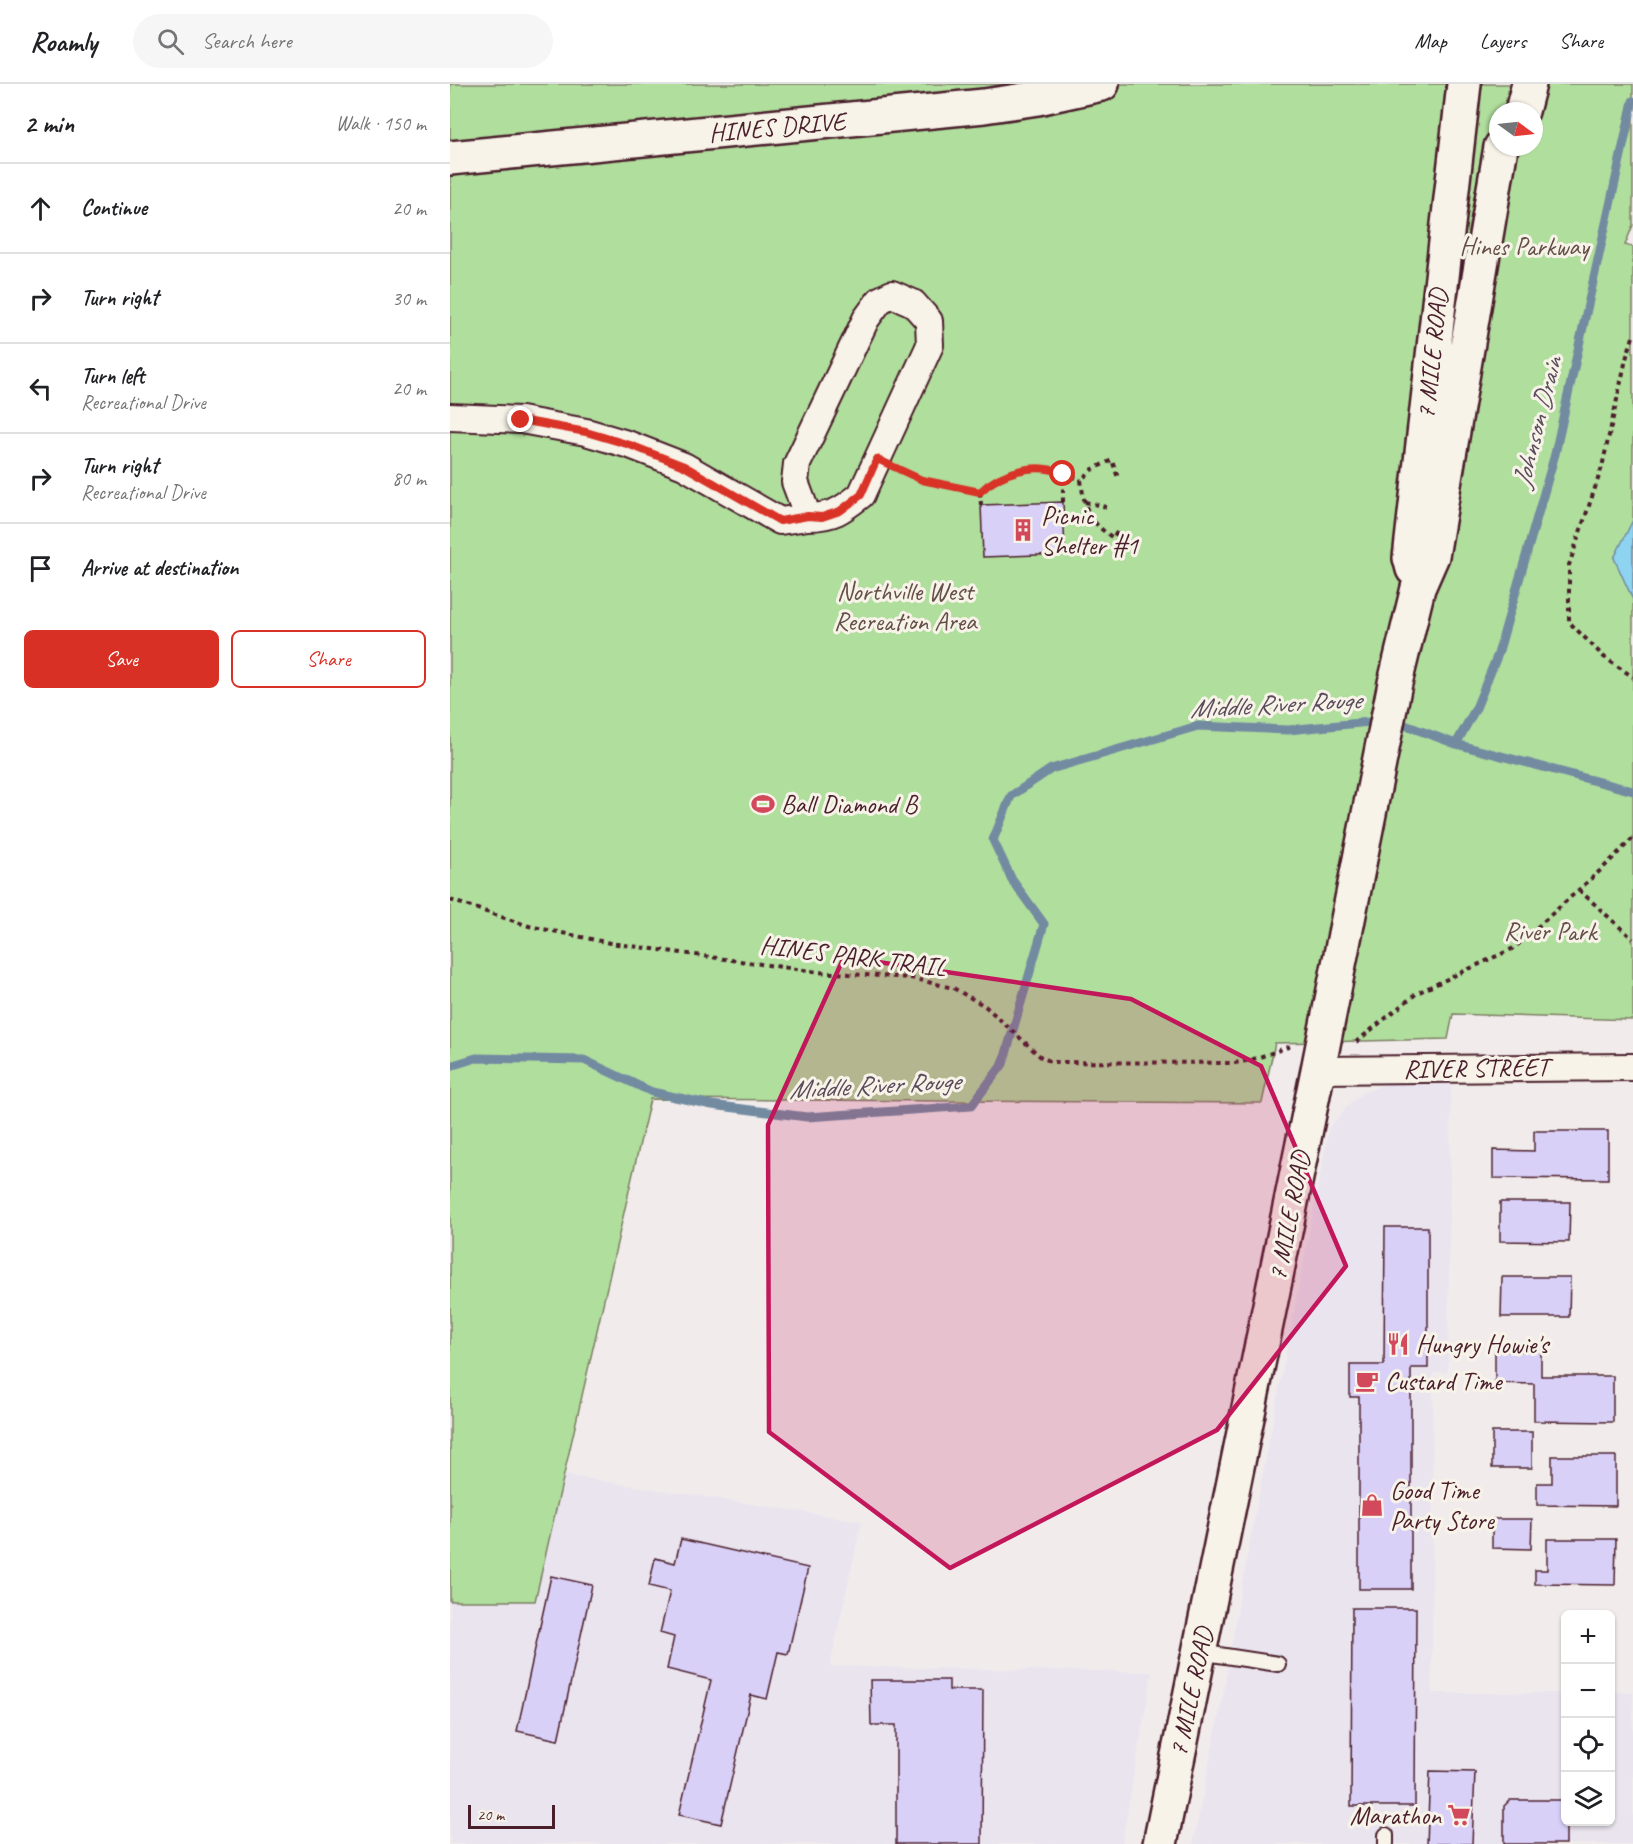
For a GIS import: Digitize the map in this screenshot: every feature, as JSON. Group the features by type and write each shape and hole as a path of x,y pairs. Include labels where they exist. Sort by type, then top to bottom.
{"street":[{"name":"HINES DRIVE","path":"450,158 984,106 1038,98 1102,84"},
{"name":"7 MILE ROAD","path":"1418,588 1410,558 1464,84"},
{"path":"1509,102 1512,84"},
{"path":"1524,102 1529,84"},
{"name":"7 MILE ROAD","path":"1160,1844 1395,683 1418,588 1431,556 1499,156"},
{"path":"1484,246 1510,156"},
{"path":"450,417 521,420 586,432 630,445 684,466 780,521 808,516 822,517 840,511 861,495 930,345 929,321 913,303 892,294 880,300 866,319 797,464 795,482 808,516"},
{"name":"RIVER STREET","path":"1318,1070 1633,1066"}],"lane":[{"path":"1199,1652 1278,1664"}],"path":[{"path":"1633,337 1602,467 1569,565 1569,622 1604,657 1633,677"},
{"path":"877,459 922,480 980,492"},
{"path":"1081,480 1093,469 1112,460 1118,478"},
{"path":"981,505 980,492 988,484 1020,471 1031,469 1057,471 1081,480"},
{"path":"1063,474 1063,502"},
{"path":"1081,480 1089,516 1097,526 1113,537 1117,532"},
{"path":"1085,502 1106,507"},
{"path":"1353,1044 1417,993 1514,948 1633,838"},
{"path":"1579,890 1633,939"},
{"name":"HINES PARK TRAIL","path":"450,900 529,926 610,942 818,972 911,978 952,988 985,1006 1041,1057 1052,1062 1234,1063 1251,1060 1301,1042"}],"highlighted area":[{"path":"844,957 1131,999 1261,1066 1346,1266 1217,1430 950,1568 769,1432 768,1125"}],"shaded area":[{"path":"1392,1082 1451,1083 1448,1372 1433,1373 1432,1693 1561,1693 1561,1826 1615,1826 1615,1692 1633,1692 1633,1844 1193,1844 1329,1128 1350,1103 1364,1092"},
{"path":"564,1475 862,1521 830,1666 1152,1672 1122,1844 450,1844 450,1601 535,1601"}],"green space":[{"name":"Northville West Recreation Area","path":"450,84 1633,84 1633,225 1625,245 1633,247 1633,1020 1453,1014 1448,1039 1275,1043 1262,1103 650,1099 535,1601 450,1601"}],"water":[{"path":"1633,520 1633,600 1614,558"}],"building":[{"name":"Picnic Shelter #1","path":"1063,502 1065,554 983,557 981,505"},
{"path":"1534,1131 1608,1131 1608,1179 1493,1178 1493,1150 1534,1151"},
{"path":"1500,1202 1570,1202 1569,1242 1500,1241"},
{"path":"1385,1227 1428,1227 1428,1368 1411,1368 1411,1589 1359,1589 1359,1397 1350,1397 1350,1365 1384,1365"},
{"path":"1502,1277 1570,1277 1569,1317 1501,1317"},
{"path":"1495,1351 1541,1351 1541,1376 1613,1376 1613,1422 1534,1421 1534,1384 1495,1383"},
{"path":"1492,1432 1532,1432 1532,1468 1492,1468"},
{"path":"1552,1456 1616,1456 1616,1506 1537,1505 1537,1483 1552,1483"},
{"path":"1492,1519 1532,1519 1531,1549 1492,1548"},
{"path":"681,1539 808,1568 788,1654 778,1652 767,1699 751,1695 721,1824 679,1815 711,1680 667,1669 674,1637 660,1633 670,1591 649,1586 655,1558 675,1563"},
{"path":"1547,1539 1616,1539 1615,1585 1535,1584 1535,1570 1547,1570"},
{"path":"551,1576 592,1585 558,1740 517,1731"},
{"path":"1352,1608 1416,1608 1415,1806 1351,1806"},
{"path":"870,1680 949,1680 949,1690 983,1690 982,1844 896,1844 896,1725 871,1725"},
{"path":"1430,1771 1475,1772 1472,1844 1427,1844"},
{"path":"1510,1800 1561,1800 1561,1826 1566,1826 1566,1844 1504,1844 1504,1806"}],"waterway":[{"name":"Johnson Drain","path":"1456,744 1476,708 1498,654 1555,454 1633,101"},
{"name":"Middle River Rouge","path":"450,1066 476,1058 584,1060 652,1092 712,1105 807,1117 971,1106 1003,1064 1044,924 1012,880 993,840 1011,796 1051,769 1198,726 1288,730 1380,721"},
{"path":"1394,721 1456,744 1633,791"}],"place":[{"name":"Picnic Shelter #1","path":"1023,530"},
{"name":"Ball Diamond B","path":"763,804"},
{"name":"Hungry Howie's","path":"1398,1344"},
{"name":"Custard Time","path":"1367,1381"},
{"name":"Good Time Party Store","path":"1372,1505"},
{"name":"Marathon","path":"1459,1815"}],"route":[{"path":"521,420 586,432 630,445 684,466 780,521 808,516 822,517 840,511 861,495 877,459 922,480 980,492 988,484 1009,474 1031,469 1057,471 1063,474"}],"park label":[{"name":"Hines Parkway","path":"1524,246"},
{"name":"River Park","path":"1550,931"}]}
